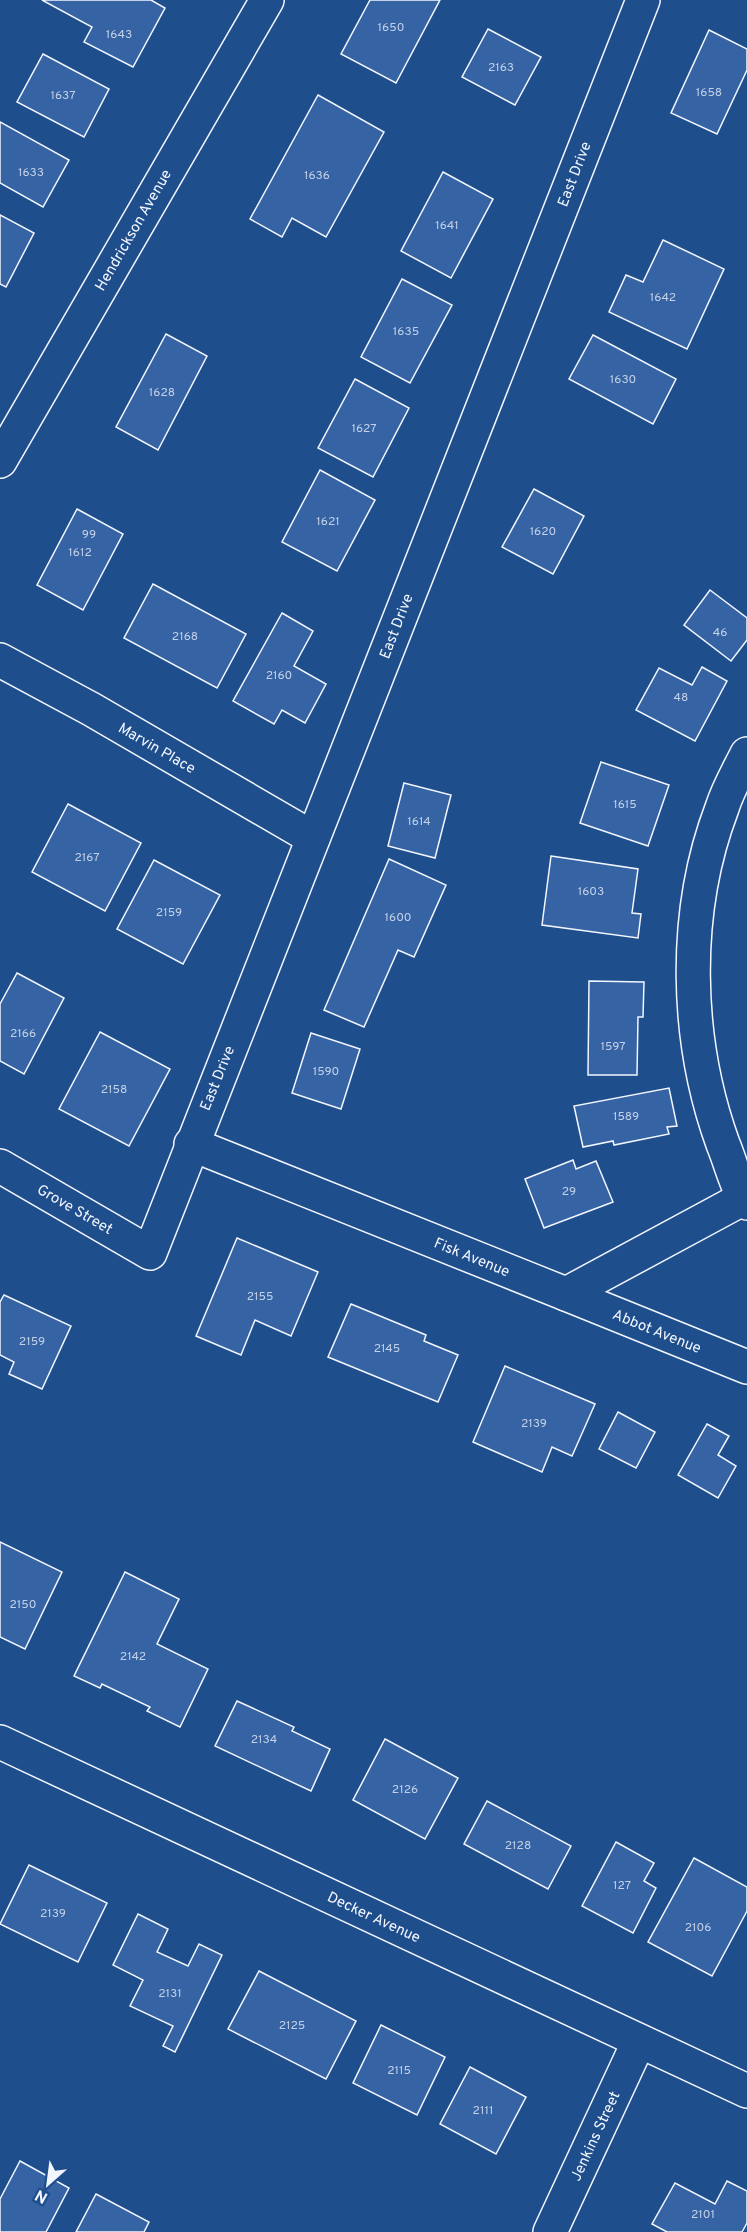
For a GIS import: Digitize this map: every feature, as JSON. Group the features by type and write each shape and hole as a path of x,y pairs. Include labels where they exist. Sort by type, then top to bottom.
{"street":[{"name":"Hendrickson Avenue","path":"0,461 267,0"},
{"name":"East Drive","path":"150,1252 313,838 632,4"},
{"name":"Marvin Place","path":"0,660 91,709 313,838"},
{"path":"566,1294 743,1186 713,1116 702,1065 695,1013 694,961 698,909 707,858 722,807 744,767"},
{"name":"Fisk Avenue","path":"191,1144 566,1294"},
{"name":"Grove Street","path":"0,1166 150,1252"},
{"name":"Abbot Avenue","path":"566,1294 747,1367"},
{"name":"Decker Avenue","path":"0,1742 747,2091"},
{"name":"Jenkins Street","path":"550,2232 639,2041"}],"building":[{"path":"42,0 151,0 165,8 133,67 84,42 92,27"},
{"path":"370,0 440,0 396,83 341,54"},
{"path":"488,29 541,57 515,105 462,77"},
{"path":"709,30 747,49 747,70 717,134 671,113"},
{"path":"43,54 109,89 84,137 17,102"},
{"path":"318,95 384,132 326,237 292,218 282,237 250,219"},
{"path":"0,122 69,160 43,207 0,183"},
{"path":"443,172 493,199 451,278 401,251"},
{"path":"0,215 34,233 6,287 0,284"},
{"path":"663,240 724,269 687,349 609,312 626,275 643,282"},
{"path":"402,279 452,305 410,383 361,357"},
{"path":"166,334 207,356 158,450 116,427"},
{"path":"593,335 676,379 653,424 569,379"},
{"path":"355,379 409,408 373,477 318,448"},
{"path":"320,470 375,500 337,571 282,542"},
{"path":"534,489 584,516 553,574 502,547"},
{"path":"77,509 123,534 83,610 37,585"},
{"path":"153,584 246,634 217,688 124,638"},
{"path":"710,590 747,618 747,640 731,661 684,625"},
{"path":"282,613 313,631 294,666 326,684 305,723 282,710 274,724 233,701"},
{"path":"702,667 727,681 695,741 636,710 659,668 692,685"},
{"path":"601,762 669,785 648,846 580,823"},
{"path":"404,783 451,795 435,858 388,846"},
{"path":"68,804 141,843 105,911 32,872"},
{"path":"551,856 638,869 632,913 641,914 638,938 542,925"},
{"path":"389,859 446,885 414,957 398,950 364,1027 324,1010"},
{"path":"154,860 220,895 183,964 117,929"},
{"path":"17,973 64,998 24,1074 0,1061 0,1004"},
{"path":"589,981 644,982 643,1017 638,1017 637,1075 588,1075"},
{"path":"100,1032 170,1069 129,1146 59,1109"},
{"path":"311,1033 360,1049 341,1109 292,1093"},
{"path":"669,1088 677,1126 667,1127 669,1134 614,1145 613,1141 583,1147 574,1106"},
{"path":"573,1160 576,1169 596,1161 613,1202 544,1228 525,1179"},
{"path":"237,1238 318,1272 291,1336 255,1320 241,1355 196,1336"},
{"path":"4,1295 71,1326 42,1389 9,1374 14,1362 0,1355 0,1302"},
{"path":"351,1304 426,1335 424,1341 458,1355 438,1402 328,1357"},
{"path":"505,1366 595,1404 572,1456 552,1447 542,1472 473,1442"},
{"path":"618,1412 655,1432 636,1468 599,1449"},
{"path":"707,1424 729,1436 718,1455 736,1466 718,1498 678,1475"},
{"path":"0,1542 62,1572 25,1649 0,1637"},
{"path":"125,1572 179,1599 157,1644 208,1669 180,1727 147,1711 150,1707 102,1684 100,1688 74,1676"},
{"path":"237,1701 294,1727 292,1731 330,1749 311,1791 215,1746"},
{"path":"385,1739 458,1778 425,1839 353,1800"},
{"path":"487,1801 571,1846 548,1889 464,1844"},
{"path":"616,1842 654,1863 644,1881 656,1888 633,1933 582,1906"},
{"path":"694,1858 747,1887 747,1911 712,1976 648,1942"},
{"path":"29,1865 107,1903 78,1962 0,1924"},
{"path":"138,1914 168,1929 157,1952 188,1966 199,1944 222,1955 175,2052 163,2046 173,2026 130,2006 143,1980 113,1965"},
{"path":"259,1971 356,2021 326,2079 228,2029"},
{"path":"381,2025 445,2057 417,2115 353,2083"},
{"path":"470,2067 526,2097 496,2154 440,2124"},
{"path":"20,2161 69,2188 46,2232 0,2232 0,2199"},
{"path":"727,2181 747,2191 747,2223 742,2232 667,2232 652,2224 675,2183 715,2204"},
{"path":"96,2194 149,2222 144,2232 76,2232"}]}
